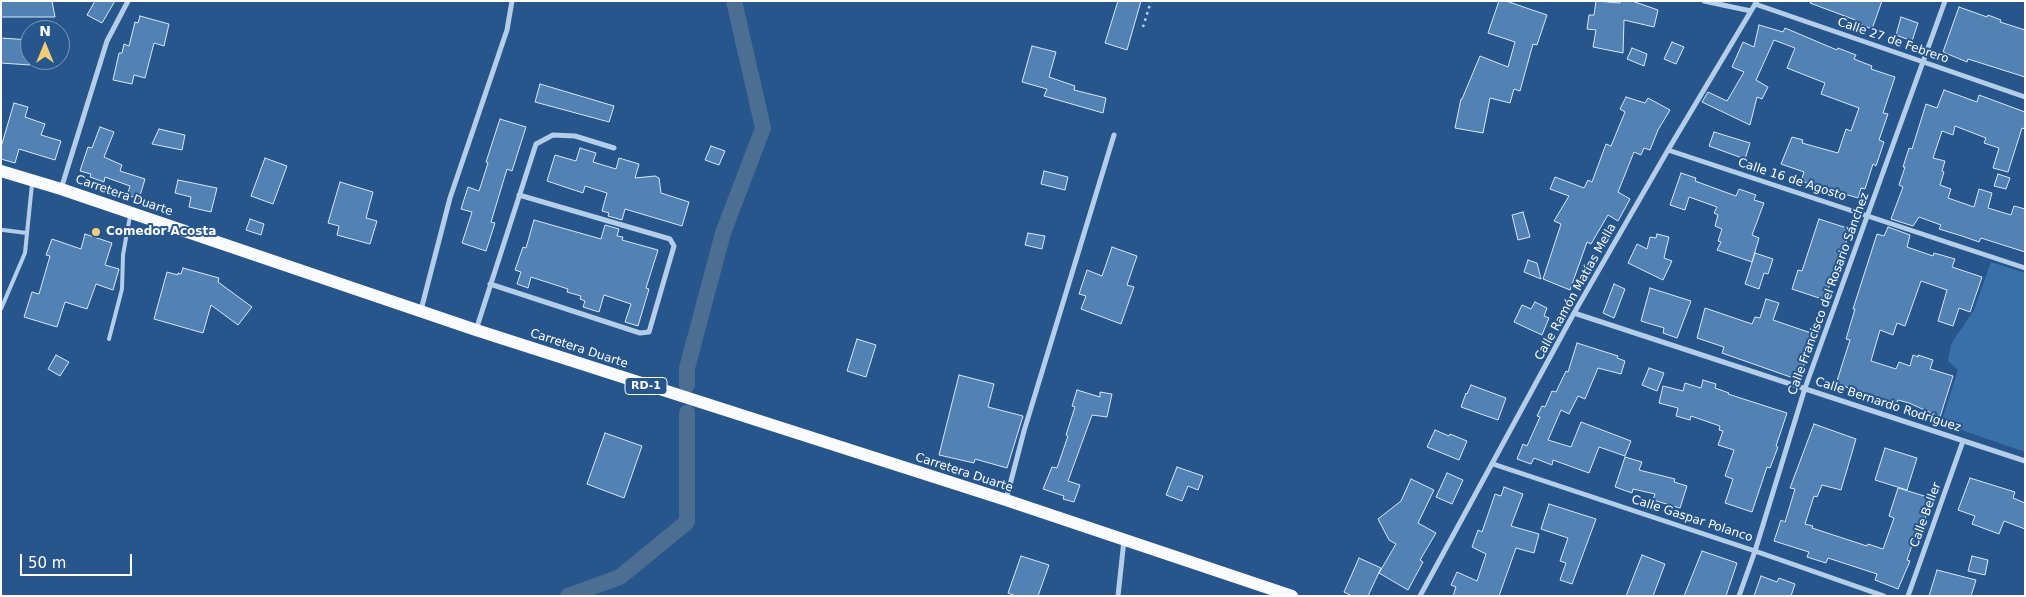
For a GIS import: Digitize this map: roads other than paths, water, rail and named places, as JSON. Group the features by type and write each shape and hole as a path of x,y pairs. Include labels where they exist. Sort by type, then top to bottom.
{"main road":[{"name":"Carretera Duarte","path":"1,171 61,189 420,312 1006,500 1292,596"}],"street":[{"path":"61,189 107,41 128,1"},
{"path":"420,312 450,198 507,30 512,1"},
{"path":"1704,1 1751,11"},
{"name":"Calle Francisco del Rosario Sánchez","path":"1739,596 1755,551 1805,388 1945,1"},
{"name":"Calle Ramón Matías Mella","path":"1420,596 1574,313 1756,2"},
{"name":"Calle 27 de Febrero","path":"1756,2 2025,97"},
{"path":"476,330 536,144 553,134 575,136 614,148"},
{"path":"1006,500 1024,431 1114,135"},
{"name":"Calle 16 de Agosto","path":"1668,150 2025,268"},
{"path":"490,284 640,333 649,332 674,246 670,239 519,195"},
{"name":"Calle Bernardo Rodríguez","path":"1574,313 2025,461"},
{"name":"Calle Beller","path":"1908,596 1963,441"},
{"name":"Calle Gaspar Polanco","path":"1493,464 1884,596"},
{"path":"1118,596 1124,540"}],"lane":[{"path":"1,309 25,253 32,180"},
{"path":"108,339 122,289 122,255 130,213"},
{"path":"3,230 27,233"}],"waterway":[{"path":"687,385 687,368 723,233 763,128 734,1"},
{"path":"568,596 620,577 687,522 687,413"}],"place":[{"name":"Comedor Acosta","path":"96,232"}]}
